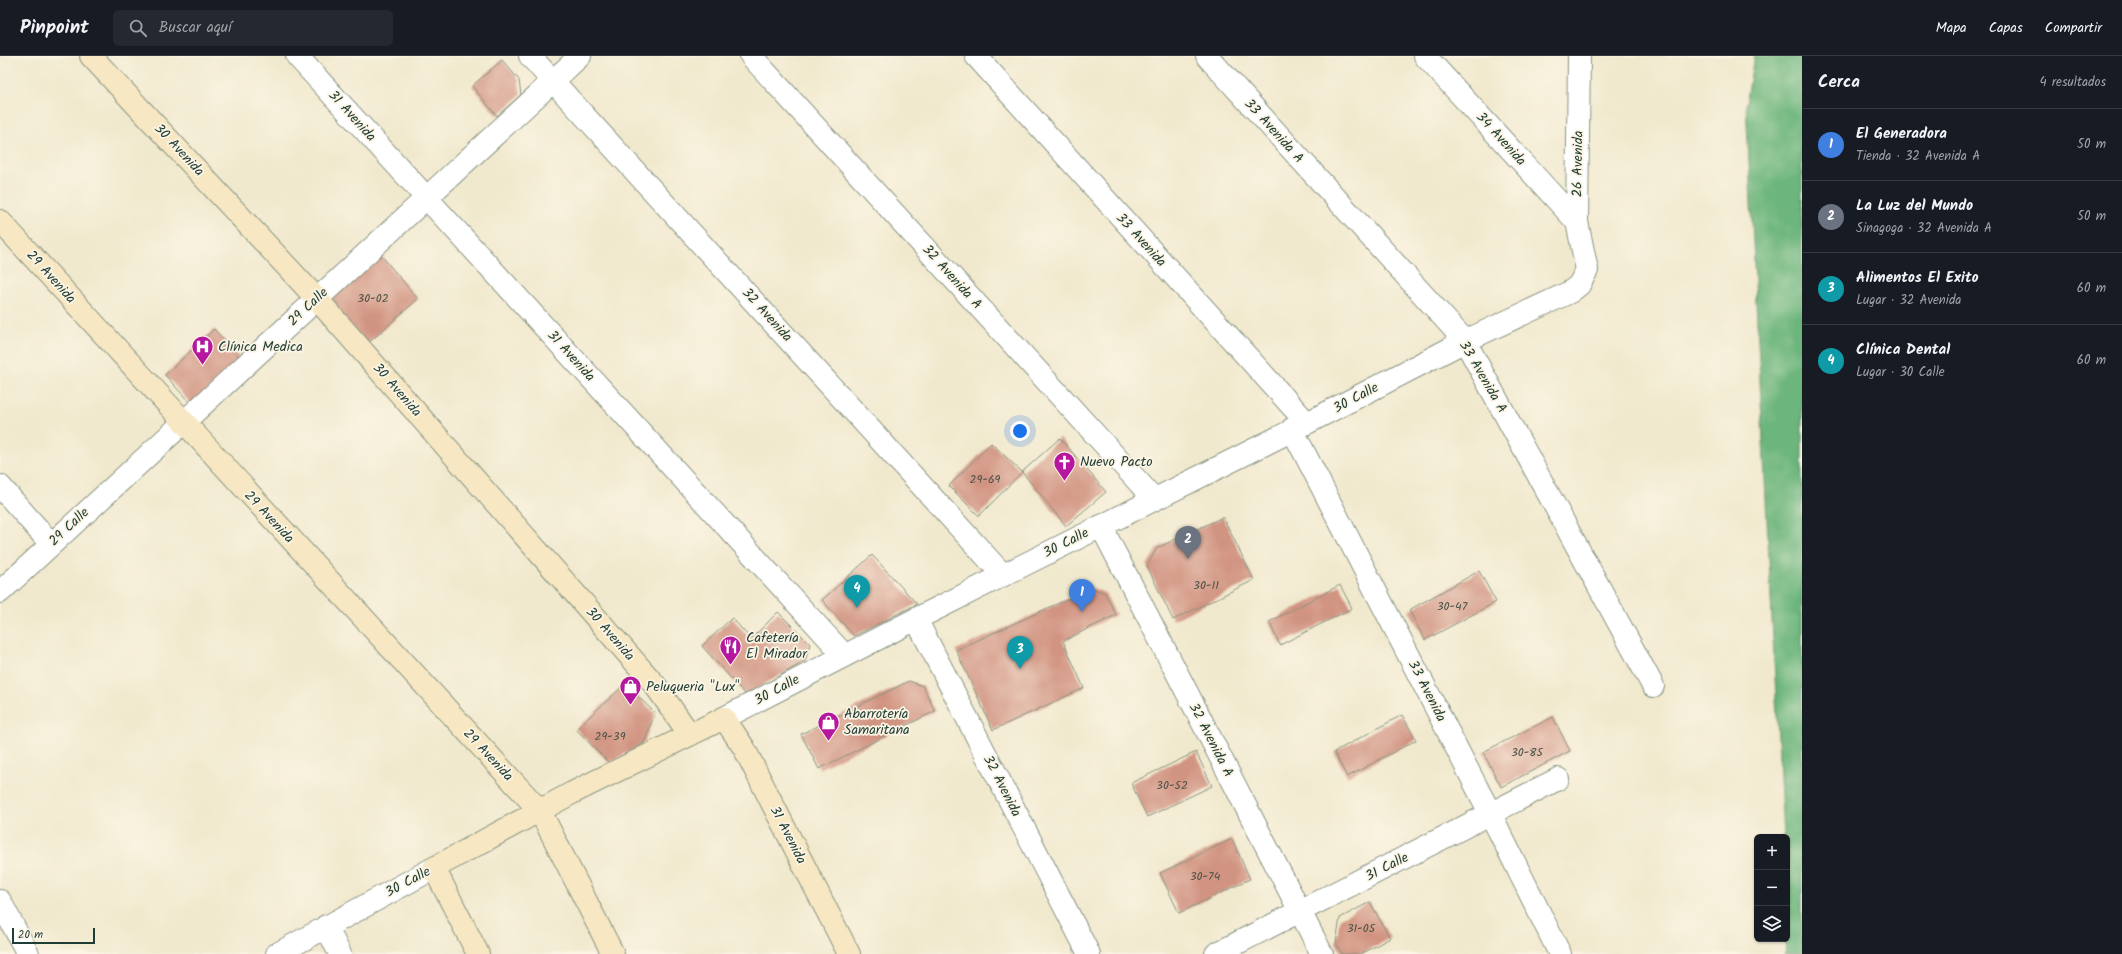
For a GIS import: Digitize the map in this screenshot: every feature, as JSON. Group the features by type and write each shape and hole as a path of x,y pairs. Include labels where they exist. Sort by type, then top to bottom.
{"street":[{"name":"30 Avenida","path":"91,56 317,299 655,685 690,735"},
{"name":"31 Avenida","path":"297,56 844,656"},
{"name":"32 Avenida","path":"530,56 1003,575"},
{"name":"29 Calle","path":"0,592 182,422 580,56"},
{"name":"32 Avenida A","path":"751,56 1154,499"},
{"name":"33 Avenida","path":"976,56 1299,426 1560,954"},
{"name":"33 Avenida A","path":"1207,56 1464,341 1654,686"},
{"name":"34 Avenida","path":"1425,56 1577,222"},
{"name":"26 Avenida","path":"1579,56 1577,222 1587,270"},
{"name":"29 Avenida","path":"0,221 544,819"},
{"name":"30 Calle","path":"277,954 434,868 544,819 572,793 724,718 1464,341 1570,292 1579,284 1587,270"},
{"path":"0,486 51,544"},
{"name":"32 Avenida A","path":"1101,526 1322,954"},
{"name":"32 Avenida","path":"916,619 1089,954"},
{"name":"31 Avenida","path":"724,718 744,748 849,954"},
{"name":"31 Calle","path":"1216,954 1558,779"},
{"path":"544,819 613,954"},
{"path":"434,868 478,954"},
{"path":"0,901 28,954"},
{"path":"326,926 340,954"}],"green space":[{"path":"1754,56 1802,56 1802,954 1785,954 1786,942 1790,942 1790,834 1783,834 1746,104"}],"building":[{"path":"502,60 519,80 521,95 497,116 472,86"},
{"path":"379,253 418,299 367,344 327,298"},
{"name":"Clínica Medica","path":"214,329 241,359 192,405 165,375"},
{"name":"Nuevo Pacto","path":"1060,438 1106,492 1066,526 1022,472"},
{"path":"991,443 1022,472 979,516 949,486"},
{"path":"1223,517 1254,580 1173,620 1147,566 1157,548"},
{"path":"872,555 917,604 854,636 822,600"},
{"path":"1479,571 1496,602 1425,640 1409,610"},
{"path":"1340,585 1352,608 1280,645 1269,622"},
{"path":"1092,588 1105,593 1116,615 1063,641 1084,688 993,730 956,650"},
{"path":"778,612 810,644 805,661 746,695 702,646 732,618 751,639"},
{"path":"909,681 923,686 935,711 819,769 801,734"},
{"path":"625,684 655,713 644,743 609,763 576,729"},
{"path":"1402,715 1416,740 1347,777 1334,752"},
{"path":"1553,717 1570,751 1501,787 1483,752"},
{"path":"1196,752 1212,786 1147,817 1131,783"},
{"path":"1232,839 1250,879 1179,913 1160,873"},
{"path":"1370,902 1390,938 1361,954 1342,954 1336,943 1340,918"}],"place":[{"name":"Clínica Medica","path":"203,366"},
{"name":"Nuevo Pacto","path":"1064,482"},
{"name":"La Luz del Mundo","path":"1188,559"},
{"name":"Clínica Dental","path":"857,608"},
{"name":"El Generadora","path":"1082,612"},
{"name":"Cafetería El Mirador","path":"731,666"},
{"name":"Alimentos El Exito","path":"1020,669"},
{"name":"Peluqueria \"Lux\"","path":"630,706"},
{"name":"Abarrotería Samaritana","path":"828,742"}]}
